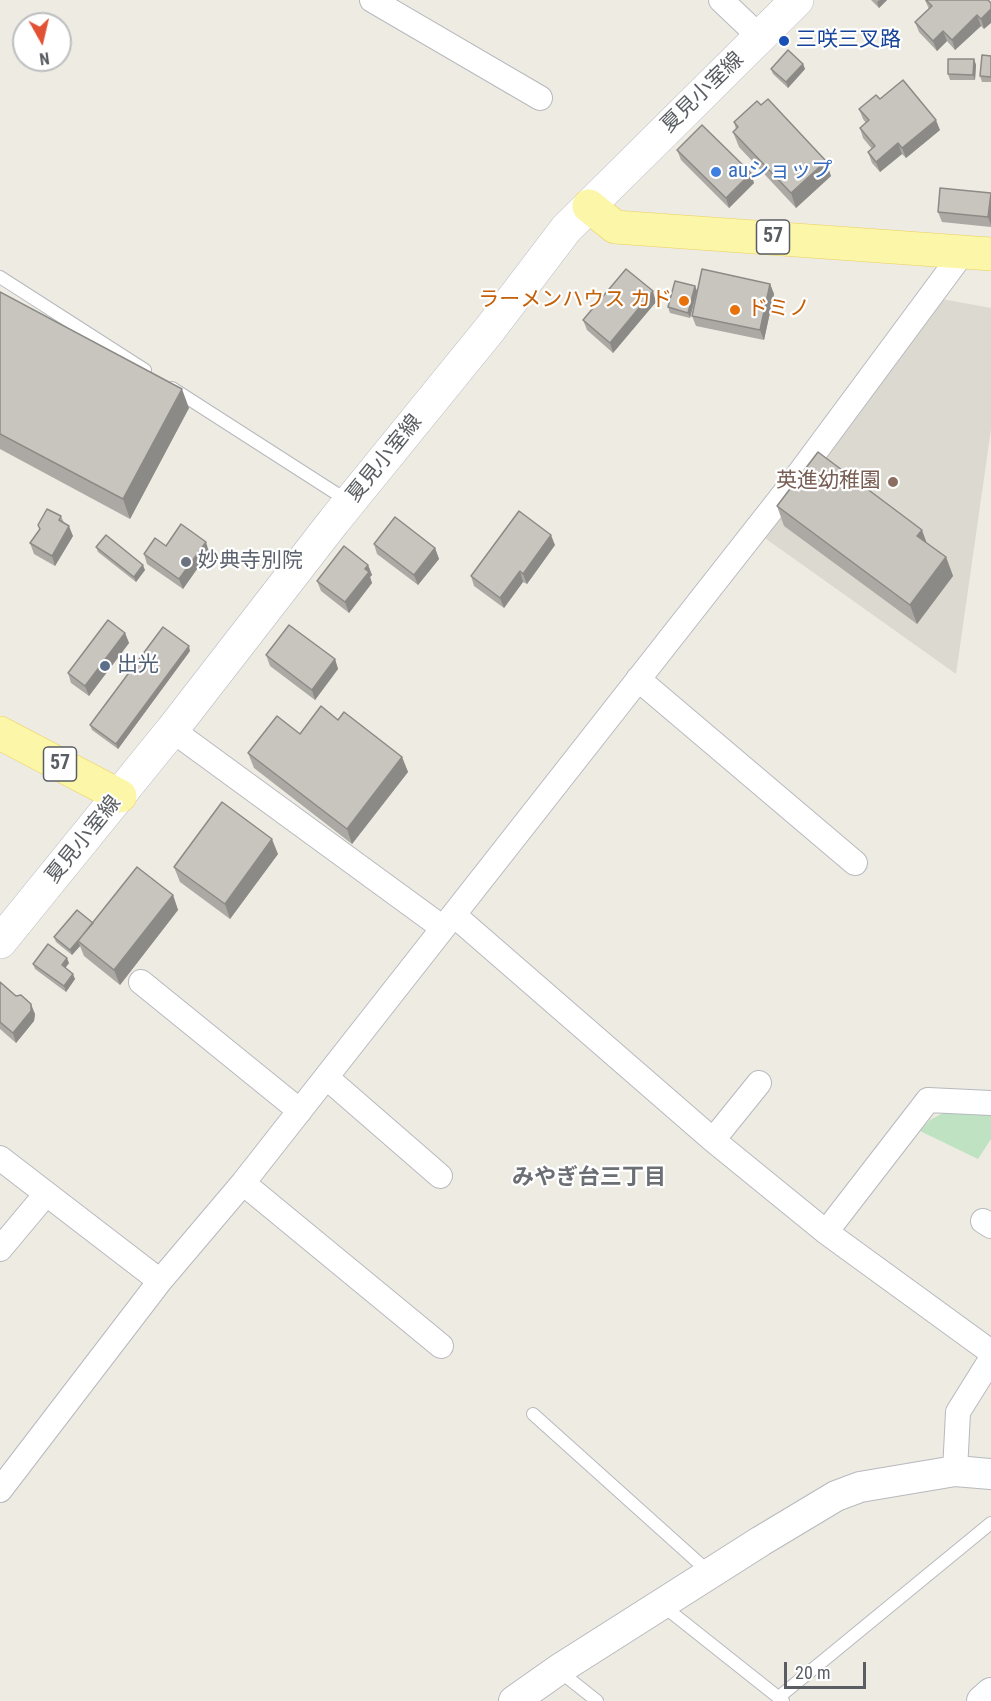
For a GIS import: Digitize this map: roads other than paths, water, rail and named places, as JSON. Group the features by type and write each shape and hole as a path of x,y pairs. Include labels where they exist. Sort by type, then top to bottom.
{"main road":[{"name":"夏見小室線","path":"0,942 120,796 351,501 490,329 566,229 797,0"},
{"name":"57","path":"589,206 615,227 978,252"},
{"name":"57","path":"0,733 120,796"}],"street":[{"path":"372,0 540,98"},
{"path":"721,0 760,37"},
{"path":"0,1490 160,1281 243,1183 787,490 978,252"},
{"path":"638,680 855,863"},
{"path":"172,730 448,921 826,1232 991,1352"},
{"path":"141,982 300,1111"},
{"path":"326,1077 440,1176"},
{"path":"713,1140 759,1083"},
{"path":"826,1232 928,1100 991,1103"},
{"path":"0,1158 160,1281"},
{"path":"243,1183 441,1346"},
{"path":"0,1249 46,1194"},
{"path":"955,1471 958,1412 991,1359"},
{"path":"514,1701 558,1670 836,1496 860,1487 955,1471 991,1474"},
{"path":"982,1701 991,1693"}],"lane":[{"path":"0,277 351,501"},
{"path":"533,1414 711,1573"},
{"path":"662,1605 781,1699 991,1523"},
{"path":"558,1670 597,1701"}],"place":[{"name":"三咲三叉路","path":"784,41"},
{"name":"auショップ","path":"716,172"},
{"name":"ラーメンハウス カド","path":"684,301"},
{"name":"ドミノ","path":"735,310"},
{"name":"英進幼稚園","path":"893,482"},
{"name":"妙典寺別院","path":"186,562"},
{"name":"出光","path":"105,666"}],"district":[{"name":"みやぎ台三丁目","path":"589,1178"}]}
